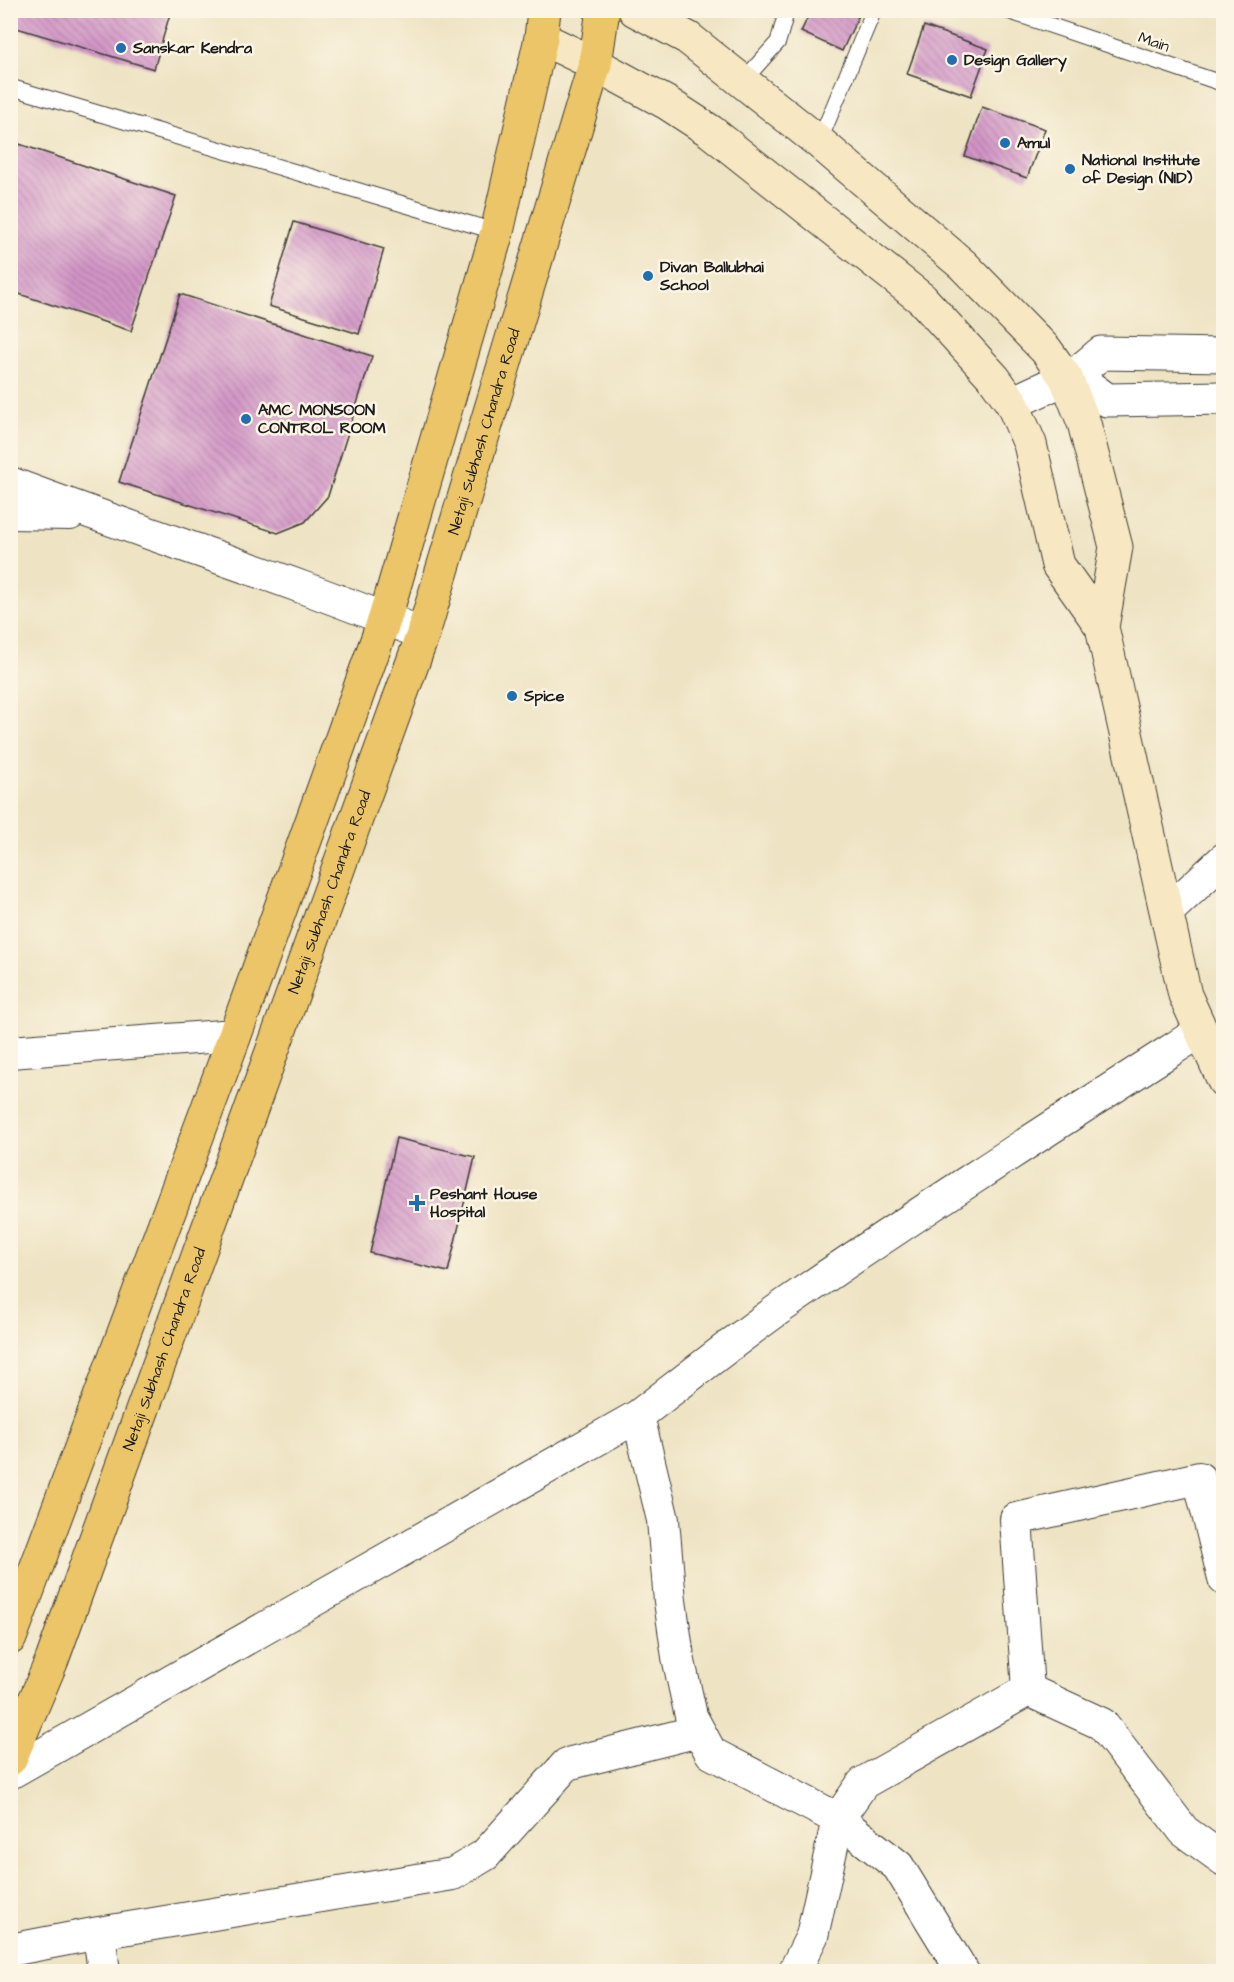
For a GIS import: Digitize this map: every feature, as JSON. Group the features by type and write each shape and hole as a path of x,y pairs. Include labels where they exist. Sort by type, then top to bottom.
{"main road":[{"name":"Netaji Subhash Chandra Road","path":"10,1759 52,1660 423,634 595,64 603,10"},
{"path":"635,10 688,38 819,142 963,265 1070,377 1116,547 1102,627"},
{"path":"10,1638 235,1035 385,618 497,232 542,24 595,64 667,103 710,130 922,299 994,378 1012,403 1030,444 1058,565 1102,627 1185,995 1224,1081"}],"street":[{"path":"1012,403 1070,377 1101,353 1224,355"},
{"path":"1070,377 1107,400 1224,398"},
{"path":"10,483 385,618 423,634"},
{"path":"10,513 91,514"},
{"path":"1167,912 1224,859"},
{"path":"10,1773 638,1416 781,1308 1022,1146 1201,1031"},
{"path":"10,1052 235,1035"},
{"path":"638,1416 663,1520 678,1658 691,1716 711,1753 838,1819 898,1866 963,1971"},
{"path":"1028,1690 1016,1519 1199,1478 1224,1579"},
{"path":"794,1971 812,1936 838,1819 863,1783 1028,1690"},
{"path":"1028,1690 1102,1724 1184,1831 1224,1860"},
{"path":"10,1950 99,1933 453,1875 485,1855 567,1764 699,1731"},
{"path":"99,1933 104,1971"}],"lane":[{"path":"742,82 778,42 787,10"},
{"path":"819,142 874,10"},
{"name":"Main","path":"1005,10 1224,84"},
{"path":"10,87 497,232"}],"building":[{"name":"Sanskar Kendra","path":"10,10 171,10 154,69 10,26"},
{"path":"811,10 861,10 842,51 801,32"},
{"name":"Design Gallery","path":"924,26 988,49 971,96 907,74"},
{"name":"Amul","path":"982,107 1045,129 1027,178 965,156"},
{"path":"10,141 176,196 131,331 10,291"},
{"path":"294,222 384,249 359,334 269,306"},
{"name":"AMC MONSOON CONTROL ROOM","path":"180,294 372,356 328,496 305,522 278,533 119,482"},
{"path":"396,1138 475,1157 448,1272 370,1253"}],"place":[{"name":"Sanskar Kendra","path":"121,48"},
{"name":"Design Gallery","path":"952,60"},
{"name":"Amul","path":"1005,143"},
{"name":"National Institute of Design (NID)","path":"1070,169"},
{"name":"Divan Ballubhai School","path":"648,276"},
{"name":"AMC MONSOON CONTROL ROOM","path":"246,419"},
{"name":"Spice","path":"512,696"},
{"name":"Peshant House Hospital","path":"417,1203"}]}
